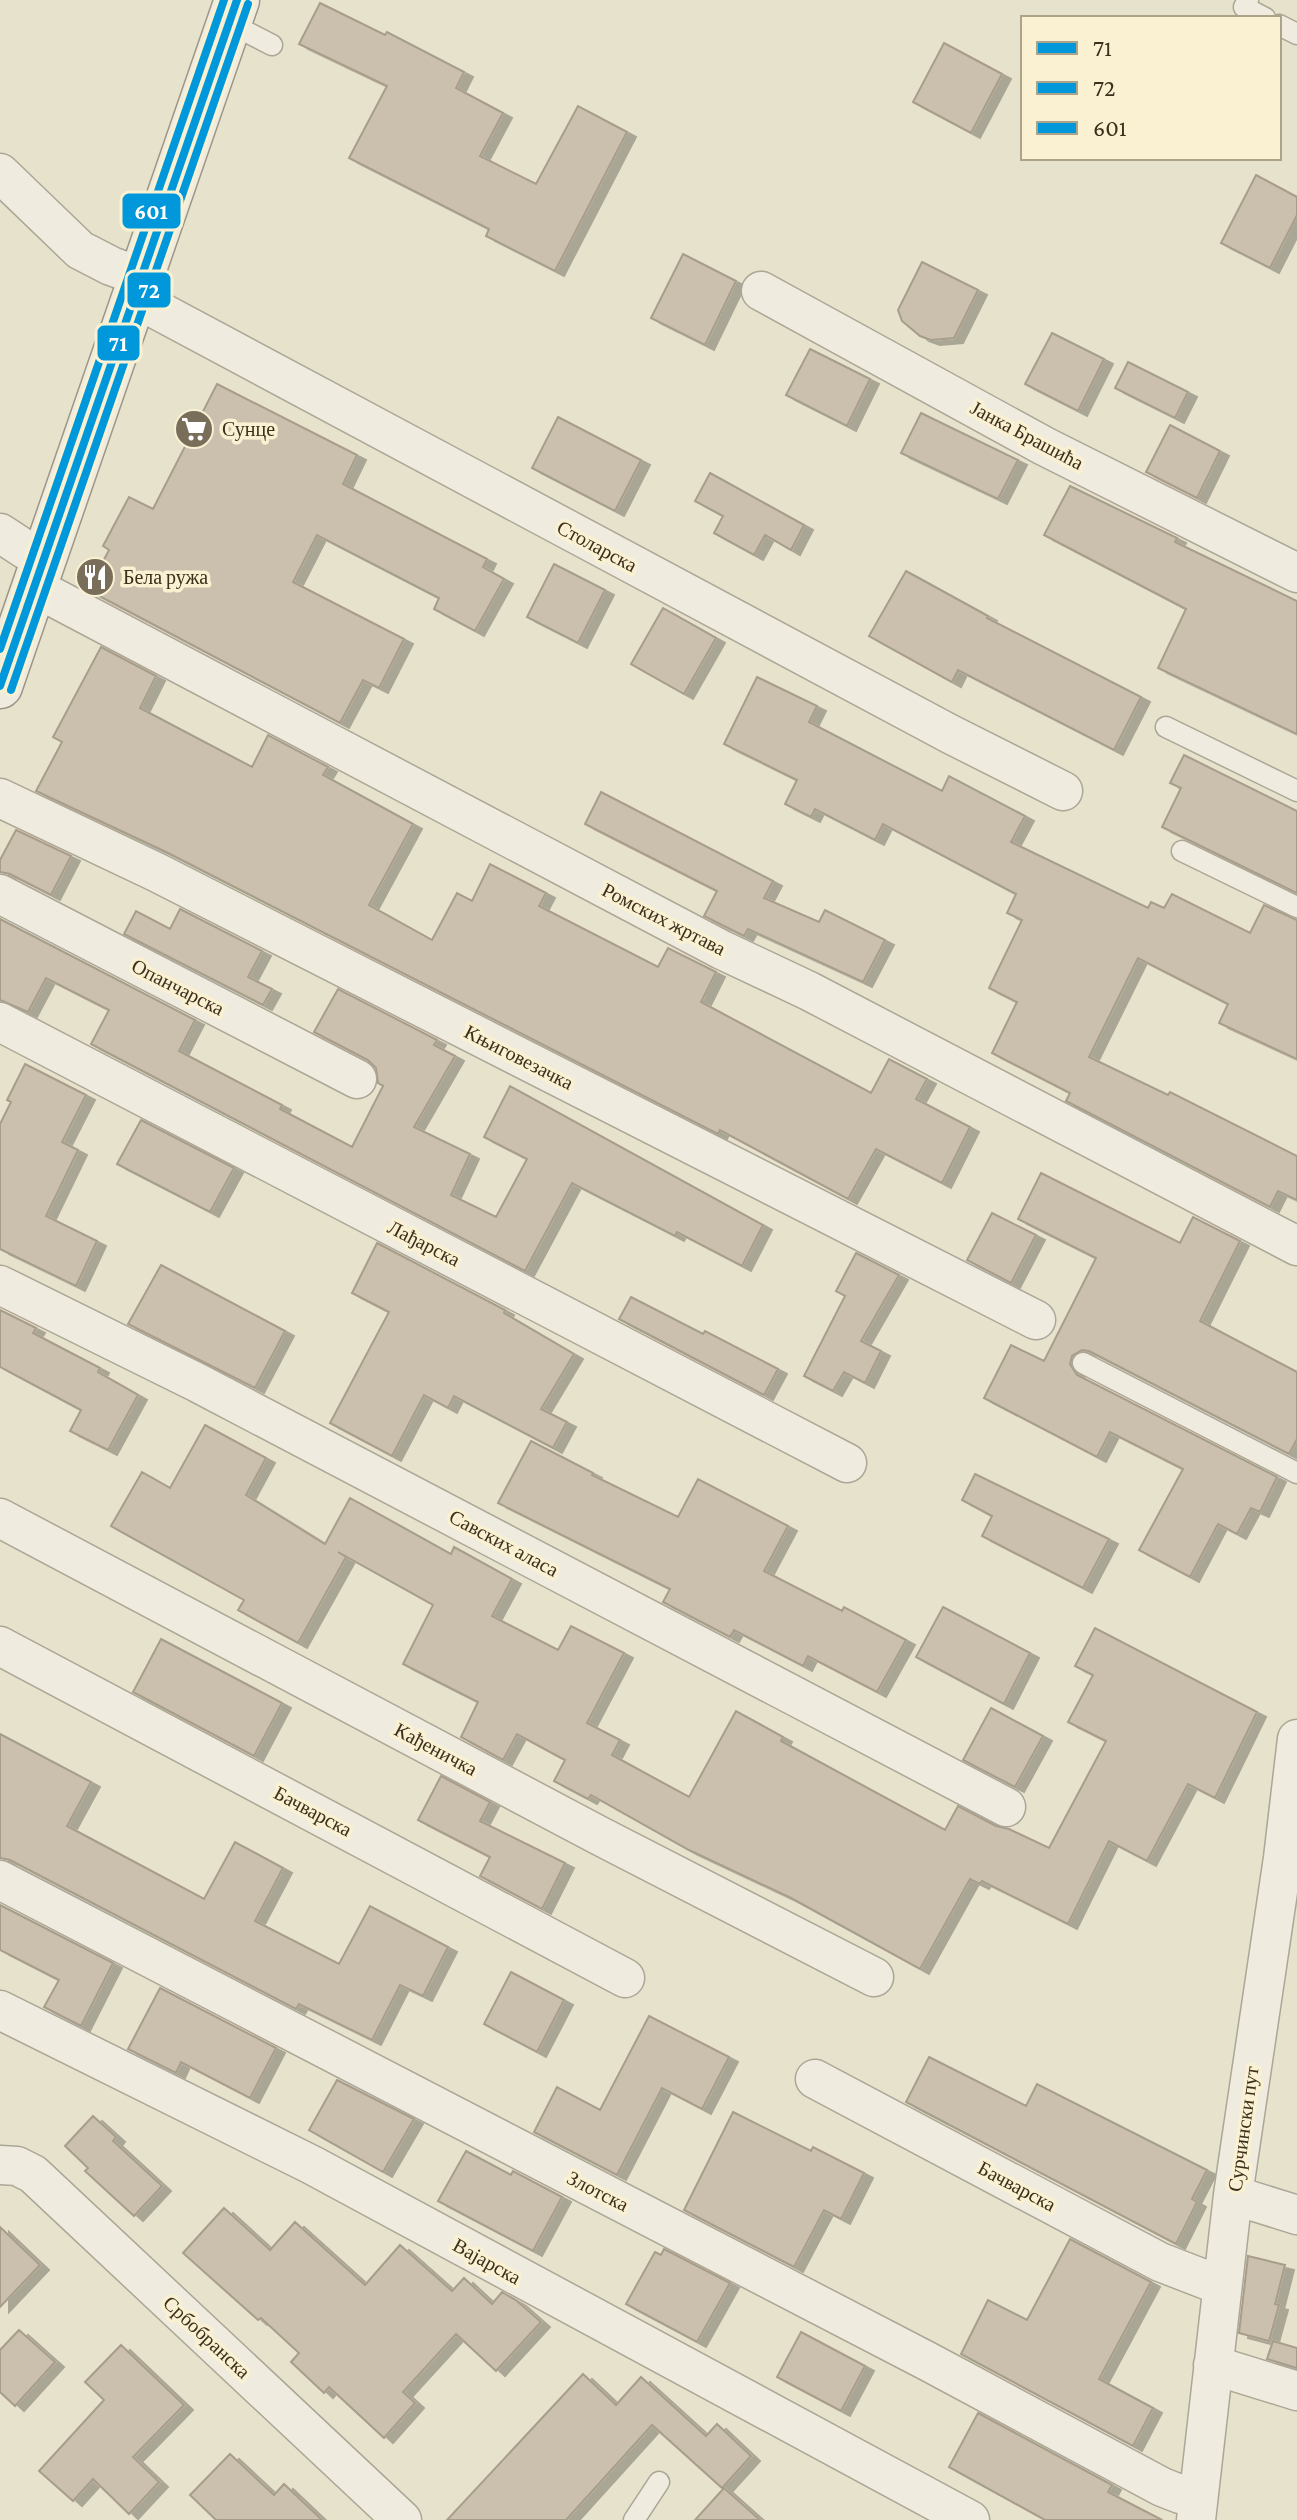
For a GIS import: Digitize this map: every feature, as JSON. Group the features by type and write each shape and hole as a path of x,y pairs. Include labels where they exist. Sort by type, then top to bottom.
{"main road":[{"path":"0,686 233,12"}],"street":[{"name":"Столарска","path":"0,173 80,250 111,266 137,287 950,734 1063,791"},
{"name":"Јанка Брашића","path":"761,291 1044,446 1297,573"},
{"name":"Ромских жртава","path":"0,533 38,574 722,950 865,1019 1297,1246"},
{"name":"Књиговезачка","path":"0,798 156,872 1036,1320"},
{"name":"Опанчарска","path":"0,894 357,1079"},
{"name":"Лађарска","path":"0,1022 847,1463"},
{"name":"Савских аласа","path":"0,1285 198,1383 1006,1807"},
{"name":"Кађеничка","path":"0,1518 600,1836 874,1977"},
{"name":"Бачварска","path":"0,1646 625,1978"},
{"name":"Сурчински пут","path":"1197,2508 1233,2195 1282,1973 1297,1739"},
{"name":"Злотска","path":"0,1880 927,2361 1180,2494 1197,2508"},
{"name":"Вајарска","path":"0,2010 312,2165 970,2520"},
{"name":"Бачварска","path":"815,2079 1160,2262 1222,2286"},
{"name":"Србобранска","path":"3,2165 17,2166 33,2174 402,2520"},
{"path":"1233,2195 1297,2215"},
{"path":"1213,2365 1297,2391"}],"lane":[{"path":"1240,2 1262,16"},
{"path":"233,12 272,45"},
{"path":"1166,727 1297,791"},
{"path":"1182,851 1297,907"},
{"path":"1083,1363 1297,1473"},
{"path":"634,2520 659,2482"}],"building":[{"path":"320,3 385,35 387,32 464,72 456,88 503,113 480,156 536,184 578,106 627,132 555,271 486,236 489,229 349,158 387,86 299,44"},
{"path":"944,43 1002,74 971,133 913,102"},
{"path":"1256,175 1297,197 1297,215 1270,268 1221,243"},
{"path":"683,254 736,281 705,345 651,318"},
{"path":"922,262 978,290 954,338 931,340 920,336 902,321 898,310"},
{"path":"1052,333 1104,359 1078,411 1025,384"},
{"path":"810,349 870,379 847,426 786,395"},
{"path":"1128,362 1188,392 1175,418 1115,388"},
{"path":"217,384 357,455 343,484 487,559 483,567 504,579 475,631 434,609 439,598 317,535 293,582 404,639 379,688 363,680 340,723 88,590 109,550 103,546 129,497 153,509"},
{"path":"921,413 1018,460 998,499 901,453"},
{"path":"558,417 641,460 615,511 532,468"},
{"path":"1170,425 1220,451 1197,498 1146,472"},
{"path":"710,473 804,525 791,550 765,535 754,555 714,533 723,516 695,501"},
{"path":"1070,486 1177,538 1175,542 1297,601 1297,734 1158,668 1186,609 1044,535"},
{"path":"554,564 605,590 578,643 527,617"},
{"path":"906,571 987,618 1141,697 1114,750 958,670 952,682 869,636"},
{"path":"663,608 716,638 684,694 631,664"},
{"path":"101,647 156,676 140,708 252,767 268,735 328,767 323,775 413,824 369,905 432,940 457,893 472,901 490,864 546,893 539,906 658,967 668,948 716,972 701,1002 871,1093 889,1059 927,1079 916,1099 970,1127 942,1183 876,1149 848,1199 720,1130 718,1134 166,852 36,791 62,742 53,737"},
{"path":"757,677 817,706 809,722 942,791 949,776 1025,816 1011,842 1148,908 1151,902 1164,908 1172,894 1250,933 1264,905 1297,920 1297,1059 1219,1023 1228,1004 1138,958 1089,1057 1168,1095 1170,1092 1297,1156 1297,1200 1278,1191 1270,1207 1066,1101 1070,1093 992,1053 1017,1002 989,988 1022,920 1007,913 1016,894 883,824 875,840 815,809 811,817 785,804 797,780 724,744"},
{"path":"1184,755 1297,811 1297,893 1162,827 1181,788 1170,783"},
{"path":"601,792 773,881 764,898 819,922 825,910 885,940 863,982 748,929 744,936 704,916 717,891 585,824"},
{"path":"16,830 71,856 51,895 0,872 0,860"},
{"path":"180,909 262,951 248,977 272,989 263,1005 124,934 136,911 170,929"},
{"path":"0,919 195,1020 179,1051 282,1105 280,1109 352,1147 383,1086 378,1083 376,1068 368,1060 314,1032 338,989 437,1040 434,1045 455,1056 414,1127 470,1154 451,1195 496,1217 527,1159 484,1137 510,1086 763,1225 742,1266 677,1232 675,1236 572,1183 525,1271 91,1044 109,1010 46,978 28,1012 0,1000"},
{"path":"25,1064 86,1095 62,1142 78,1150 46,1216 97,1241 76,1286 0,1249 0,1124 11,1102 7,1100"},
{"path":"141,1120 234,1168 210,1212 117,1164"},
{"path":"1041,1173 1180,1243 1193,1217 1240,1241 1200,1321 1297,1372 1297,1439 1289,1454 1089,1351 1082,1350 1072,1356 1070,1364 1077,1375 1277,1477 1260,1512 1251,1508 1237,1534 1218,1524 1190,1577 1139,1550 1183,1469 1110,1432 1097,1457 984,1398 1011,1345 1044,1361 1096,1258 1018,1219"},
{"path":"992,1213 1036,1235 1011,1283 967,1260"},
{"path":"377,1243 505,1310 504,1313 574,1354 541,1409 567,1422 553,1448 454,1396 448,1408 424,1395 392,1456 330,1423 389,1312 352,1293"},
{"path":"856,1253 899,1275 861,1341 881,1351 865,1383 844,1372 833,1391 804,1376 845,1296 836,1291"},
{"path":"161,1265 285,1331 255,1388 128,1324"},
{"path":"631,1297 778,1369 764,1395 619,1319"},
{"path":"0,1310 36,1328 33,1333 100,1368 98,1372 138,1395 108,1450 70,1431 81,1410 0,1367"},
{"path":"205,1425 266,1458 246,1495 325,1544 350,1498 451,1554 454,1547 512,1579 492,1616 558,1650 571,1626 624,1653 587,1723 620,1740 612,1755 689,1797 736,1711 783,1737 781,1741 945,1830 958,1806 1049,1848 1106,1741 1068,1722 1093,1675 1075,1666 1095,1628 1257,1712 1215,1798 1188,1784 1147,1861 1109,1841 1068,1924 982,1881 980,1884 970,1879 920,1969 791,1898 689,1850 591,1795 588,1799 554,1781 565,1760 517,1734 503,1760 461,1737 478,1702 403,1664 433,1605 338,1552 346,1557 298,1643 238,1610 244,1600 111,1526 142,1472 170,1488"},
{"path":"531,1441 678,1517 698,1479 788,1526 764,1571 842,1611 844,1607 906,1640 877,1692 808,1656 803,1666 734,1630 730,1637 663,1602 670,1589 498,1503"},
{"path":"975,1474 1109,1539 1083,1588 982,1536 992,1516 962,1500"},
{"path":"943,1607 1030,1653 1004,1704 916,1657"},
{"path":"161,1639 282,1703 254,1756 133,1692"},
{"path":"991,1708 1043,1736 1015,1787 963,1760"},
{"path":"0,1734 91,1782 67,1826 204,1899 235,1842 283,1868 255,1921 339,1964 370,1906 448,1947 423,1996 400,1985 372,2040 299,2004 296,2009 10,1860 0,1858"},
{"path":"441,1776 490,1802 480,1821 565,1863 542,1909 480,1876 490,1857 418,1820"},
{"path":"0,1905 113,1963 81,2026 44,2007 59,1980 0,1950"},
{"path":"511,1972 564,2000 537,2052 484,2024"},
{"path":"160,1988 276,2048 250,2098 181,2062 176,2073 128,2049"},
{"path":"649,2016 729,2057 702,2109 662,2088 617,2175 534,2132 557,2087 600,2110"},
{"path":"929,2057 1026,2106 1037,2084 1207,2170 1192,2199 1197,2202 1176,2244 906,2102"},
{"path":"337,2080 414,2119 383,2172 309,2130"},
{"path":"733,2112 811,2151 813,2147 864,2173 841,2219 824,2210 794,2267 684,2210"},
{"path":"93,2116 116,2137 113,2141 162,2186 134,2216 85,2171 88,2168 65,2146"},
{"path":"466,2151 562,2197 533,2251 438,2201"},
{"path":"224,2208 270,2250 295,2222 365,2285 400,2245 452,2291 464,2278 492,2304 502,2292 541,2322 496,2371 456,2334 403,2392 415,2403 384,2438 329,2387 324,2393 291,2362 299,2353 183,2253"},
{"path":"0,2227 40,2265 0,2307"},
{"path":"1070,2239 1151,2282 1099,2379 1153,2408 1133,2446 961,2354 988,2300 1027,2320"},
{"path":"664,2249 730,2283 697,2342 626,2304 655,2252 661,2255"},
{"path":"1248,2256 1285,2265 1269,2341 1239,2333"},
{"path":"19,2330 55,2362 15,2406 0,2392 0,2350"},
{"path":"801,2332 865,2366 841,2411 777,2377"},
{"path":"1273,2341 1297,2348 1297,2368 1267,2359"},
{"path":"121,2345 184,2405 133,2457 159,2482 129,2514 93,2479 73,2501 39,2471 104,2400 85,2382"},
{"path":"583,2374 616,2405 641,2377 706,2436 717,2424 751,2456 722,2488 652,2425 566,2520 447,2520"},
{"path":"978,2413 1112,2485 1108,2492 1162,2520 1045,2520 949,2467"},
{"path":"230,2454 274,2495 284,2484 322,2520 216,2520 190,2495"},
{"path":"724,2488 760,2520 695,2520"}],"transit line":[{"name":"601","path":"0,649 224,0"},
{"name":"71","path":"0,686 237,0"},
{"name":"72","path":"11,690 248,4"}],"place":[{"name":"Сунце","path":"194,429"},
{"name":"Бела ружа","path":"95,577"}]}
